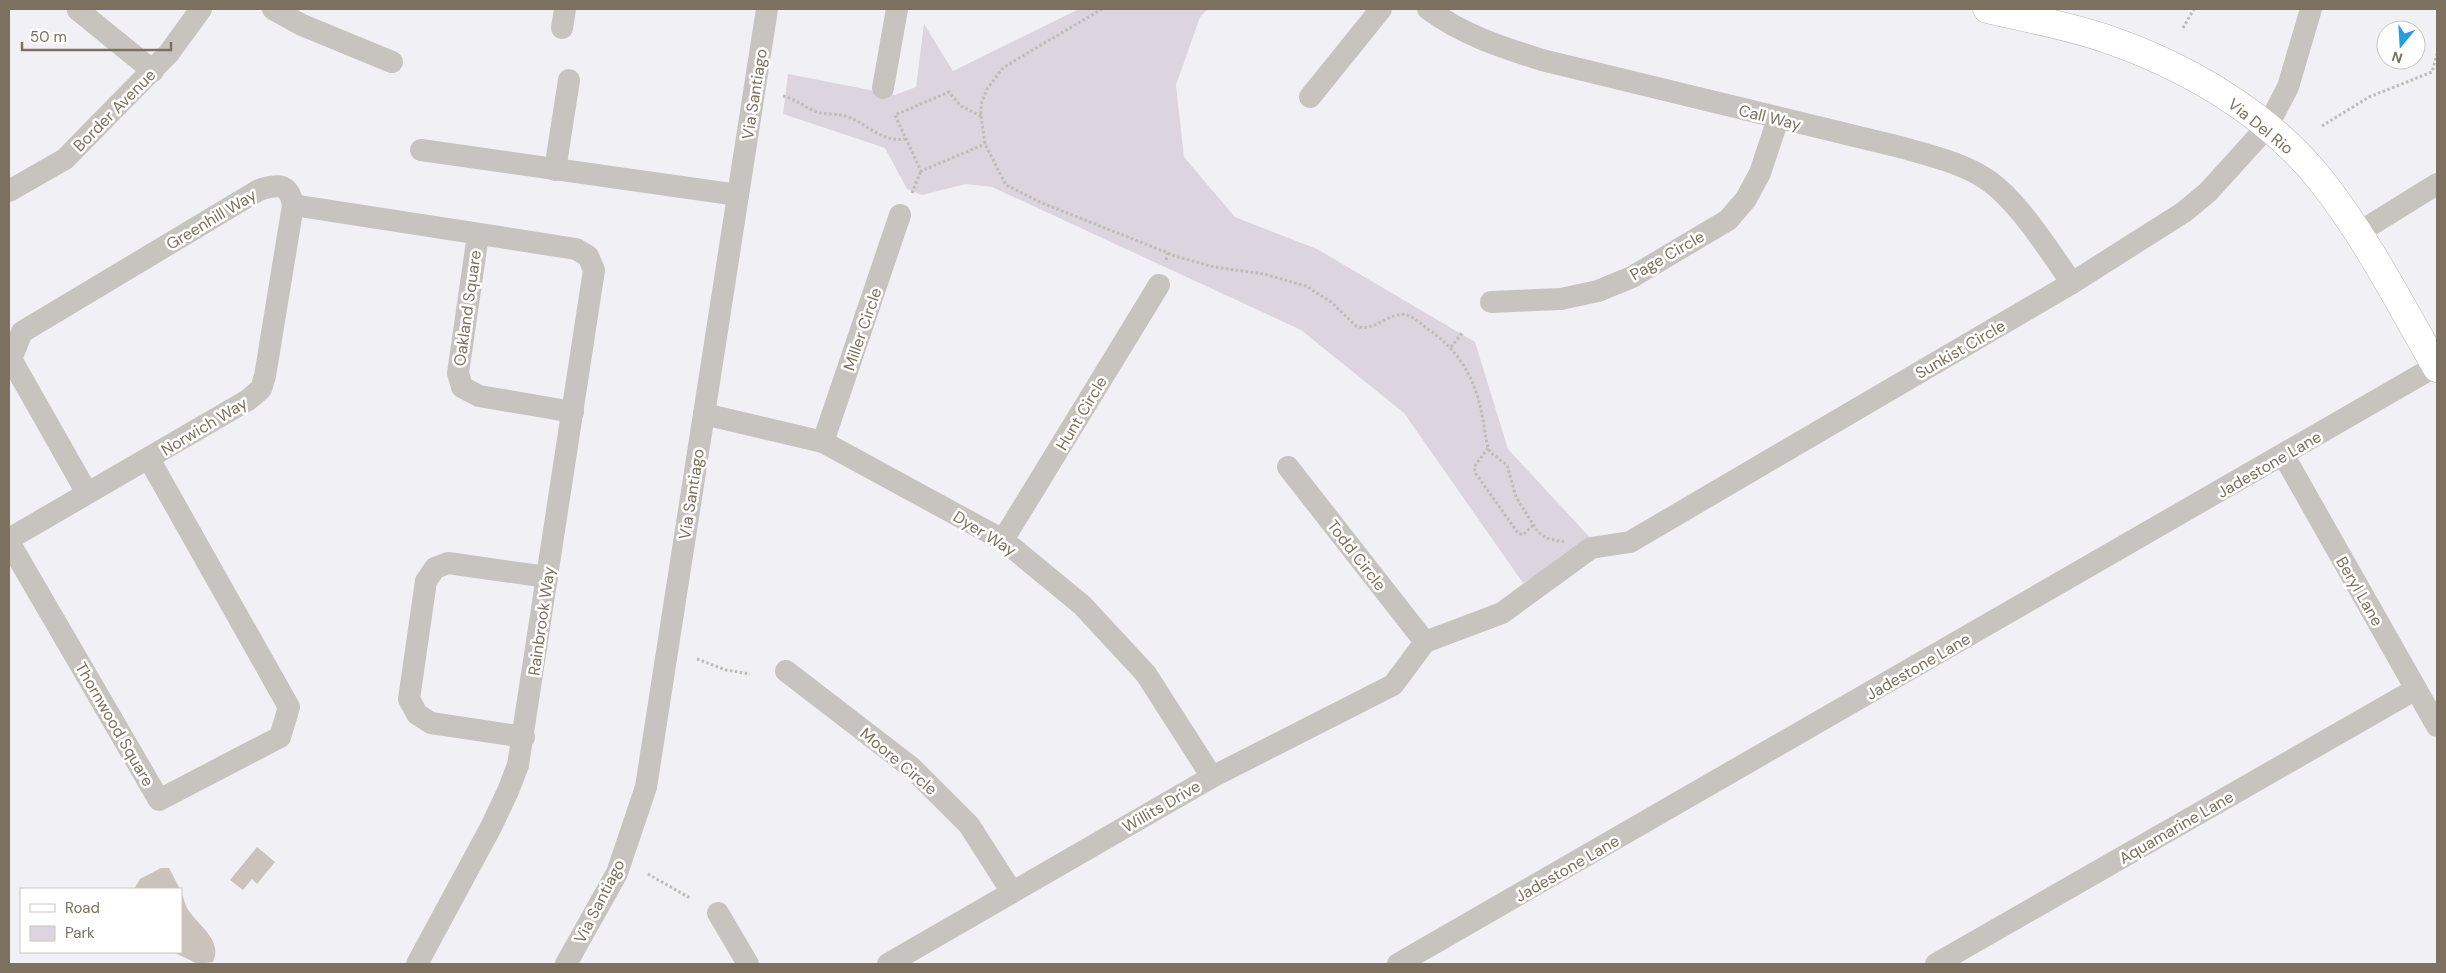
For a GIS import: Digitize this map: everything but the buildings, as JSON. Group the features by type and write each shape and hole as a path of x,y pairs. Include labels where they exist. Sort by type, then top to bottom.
{"main road":[{"name":"Via Del Rio","path":"1987,9 2103,38 2168,63 2235,102 2268,127 2319,178 2358,233 2437,367"}],"street":[{"name":"Border Avenue","path":"9,191 65,160 170,53 201,9"},
{"path":"273,9 302,25 392,62"},
{"name":"Via Santiago","path":"566,964 617,873 646,787 767,9"},
{"path":"882,88 897,9"},
{"path":"1310,98 1381,9"},
{"name":"Call Way","path":"1428,9 1462,31 1490,44 1542,60 1948,160 1987,179 2015,206 2072,283"},
{"name":"Sunkist Circle","path":"1425,642 1502,613 1591,548 1630,542 2072,283 2184,212 2208,192 2268,127 2288,87 2311,9"},
{"path":"78,10 153,71"},
{"path":"554,170 569,80"},
{"name":"Page Circle","path":"1491,302 1561,299 1598,291 1632,277 1728,220 1746,198 1760,173 1778,119"},
{"path":"421,150 738,195"},
{"path":"2358,233 2437,184"},
{"name":"Greenhill Way","path":"87,493 11,359 22,332 260,190 271,186 284,187 291,194 293,205"},
{"path":"293,205 478,235"},
{"name":"Norwich Way","path":"9,540 248,400 261,389 265,376 293,205"},
{"name":"Miller Circle","path":"823,442 900,215"},
{"name":"Rainbrook Way","path":"417,964 508,791 518,765 524,737 594,270 588,256 576,248 478,235"},
{"name":"Oakland Square","path":"478,235 458,373 462,387 479,396 573,412"},
{"name":"Hunt Circle","path":"1003,540 1158,285"},
{"name":"Jadestone Lane","path":"1398,964 2437,367"},
{"name":"Dyer Way","path":"704,414 823,442 1003,540 1082,605 1146,674 1212,777"},
{"name":"Beryl Lane","path":"2284,456 2437,726"},
{"name":"Thornwood Square","path":"9,540 159,800 280,737 290,707 149,459"},
{"name":"Todd Circle","path":"1288,467 1425,642"},
{"path":"524,737 431,724 417,714 409,699 426,580 435,568 448,563 547,577"},
{"name":"Willits Drive","path":"888,964 1212,777 1392,685 1425,642"},
{"name":"Moore Circle","path":"786,671 912,768 969,825 1012,892"},
{"name":"Aquamarine Lane","path":"1936,964 2416,689"},
{"path":"718,913 748,964"}],"path":[{"path":"1102,9 1002,69 984,95 981,116 985,144 1006,185 1042,203 1168,253 1207,266 1264,274 1306,286 1330,302 1356,326 1362,328 1378,325 1393,316 1406,315 1451,346 1462,364 1478,398 1488,448 1493,456 1507,465 1516,497 1533,525 1546,538 1564,542 1572,539"},
{"path":"2183,28 2194,9"},
{"path":"2322,126 2369,97 2432,72 2437,54"},
{"path":"921,171 894,115 945,92 949,92 961,106 981,116"},
{"path":"783,96 797,101 815,112 845,115 873,132 893,140 905,139"},
{"path":"912,193 921,171 985,144"},
{"path":"1166,260 1168,253"},
{"path":"1451,346 1462,333"},
{"path":"1488,448 1474,467 1476,474 1518,533 1523,535 1533,525"},
{"path":"697,660 726,670 750,674"},
{"path":"648,874 690,898"}],"green space":[{"path":"1079,9 1208,9 1200,17 1176,85 1184,157 1235,217 1317,249 1475,342 1508,449 1595,543 1523,583 1404,413 1301,330 992,187 966,184 922,195 907,189 885,148 783,114 788,74 895,95 916,87 924,24 953,71"}],"shaded area":[{"path":"257,847 275,862 257,884 252,879 243,890 230,880"},
{"path":"161,868 169,868 179,888 135,888 140,879"},
{"path":"182,894 188,909 209,935 215,947 213,962 198,964 175,953 182,953"}]}
